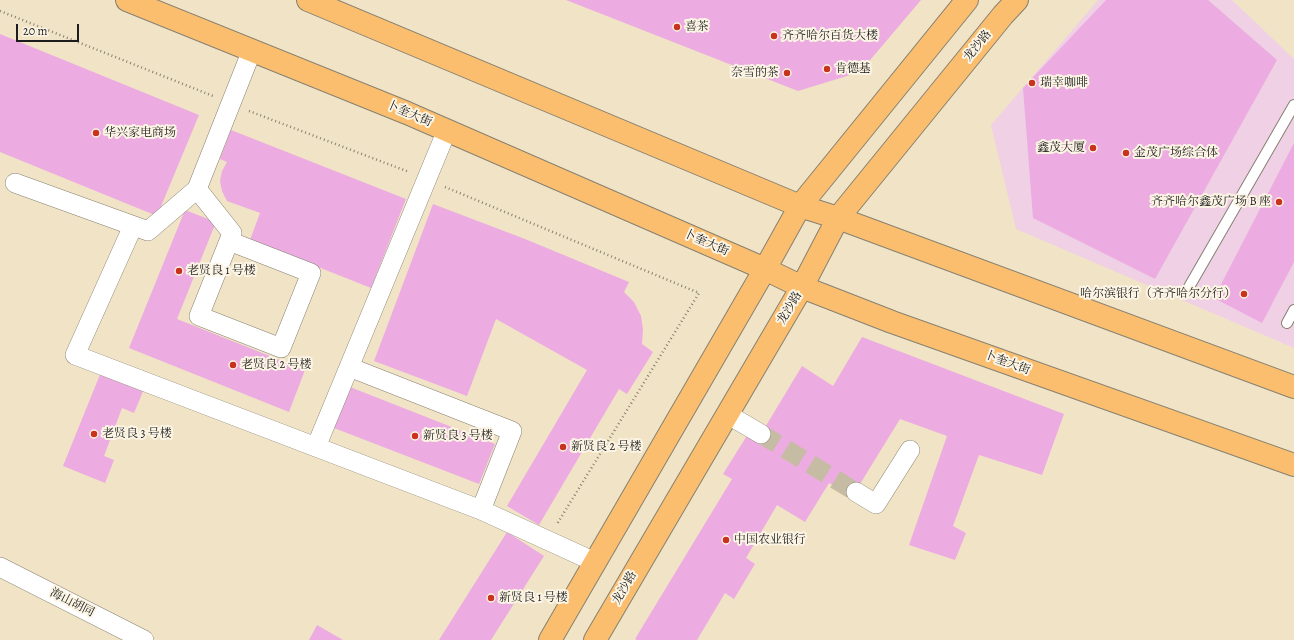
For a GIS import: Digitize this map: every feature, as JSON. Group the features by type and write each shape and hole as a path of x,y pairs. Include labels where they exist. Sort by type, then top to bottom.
{"main road":[{"name":"卜奎大街","path":"127,0 447,130 765,269 802,287 900,325 1294,465"},
{"path":"308,0 800,206 838,218 1294,387"},
{"path":"550,640 800,206 967,0"},
{"name":"龙沙路","path":"595,640 802,287 838,218 1003,15 1017,0"}],"street":[{"path":"15,183 148,231 197,189 252,50"},
{"path":"316,447 447,130"},
{"path":"197,189 232,233 229,240 199,316 281,348 311,272 229,240"},
{"path":"133,226 75,355 481,510 595,562"},
{"path":"349,367 512,431 481,510"},
{"path":"727,414 761,434"},
{"path":"856,492 876,504 910,450"},
{"name":"海山胡同","path":"0,566 144,640"}],"lane":[{"path":"1189,287 1294,105"},
{"path":"1287,323 1294,310"}],"shaded area":[{"name":"金茂广场综合体","path":"1098,0 1232,0 1294,59 1294,348 1016,229 991,125"}],"building":[{"name":"齐齐哈尔百货大楼","path":"566,0 921,0 860,72 798,91"},
{"name":"金茂广场综合体","path":"1106,0 1208,0 1277,60 1155,279 1033,218 1023,88"},
{"name":"华兴家电商场","path":"0,34 199,115 157,216 0,152"},
{"path":"231,130 406,199 371,288 250,240 260,213 227,201 222,191 220,181 222,171 227,162 220,159"},
{"name":"齐齐哈尔鑫茂广场 B 座","path":"1294,143 1294,262 1262,323 1214,298"},
{"path":"433,204 525,239 629,282 624,292 634,302 641,316 643,329 642,344 653,352 627,394 619,389 539,525 507,506 587,370 496,319 467,396 374,361"},
{"path":"185,210 216,222 177,319 305,370 289,412 129,348"},
{"path":"862,337 1064,414 1042,475 979,455 953,526 966,533 955,560 909,545 947,436 900,419 852,497 829,483 805,522 777,505 746,558 755,564 734,599 725,593 697,640 635,639 732,479 723,474 748,434 761,434 802,366 833,386"},
{"name":"老贤良 3 号楼","path":"101,372 144,389 134,413 122,408 104,456 114,460 105,483 63,466"},
{"name":"新贤良 3 号楼","path":"350,387 495,444 479,484 334,428"},
{"name":"新贤良 1 号楼","path":"507,532 544,556 491,640 439,640"},
{"path":"317,625 343,640 309,640"}],"tunnel":[{"path":"761,434 856,492"}],"place":[{"name":"喜茶","path":"677,27"},
{"name":"齐齐哈尔百货大楼","path":"774,36"},
{"name":"肯德基","path":"827,69"},
{"name":"奈雪的茶","path":"787,73"},
{"name":"瑞幸咖啡","path":"1032,83"},
{"name":"华兴家电商场","path":"96,133"},
{"name":"鑫茂大厦","path":"1093,148"},
{"name":"金茂广场综合体","path":"1126,153"},
{"name":"齐齐哈尔鑫茂广场 B 座","path":"1279,202"},
{"name":"老贤良 1 号楼","path":"179,271"},
{"name":"哈尔滨银行（齐齐哈尔分行）","path":"1244,294"},
{"name":"老贤良 2 号楼","path":"233,365"},
{"name":"老贤良 3 号楼","path":"94,434"},
{"name":"新贤良 3 号楼","path":"415,436"},
{"name":"新贤良 2 号楼","path":"563,447"},
{"name":"中国农业银行","path":"726,540"},
{"name":"新贤良 1 号楼","path":"491,598"}]}
